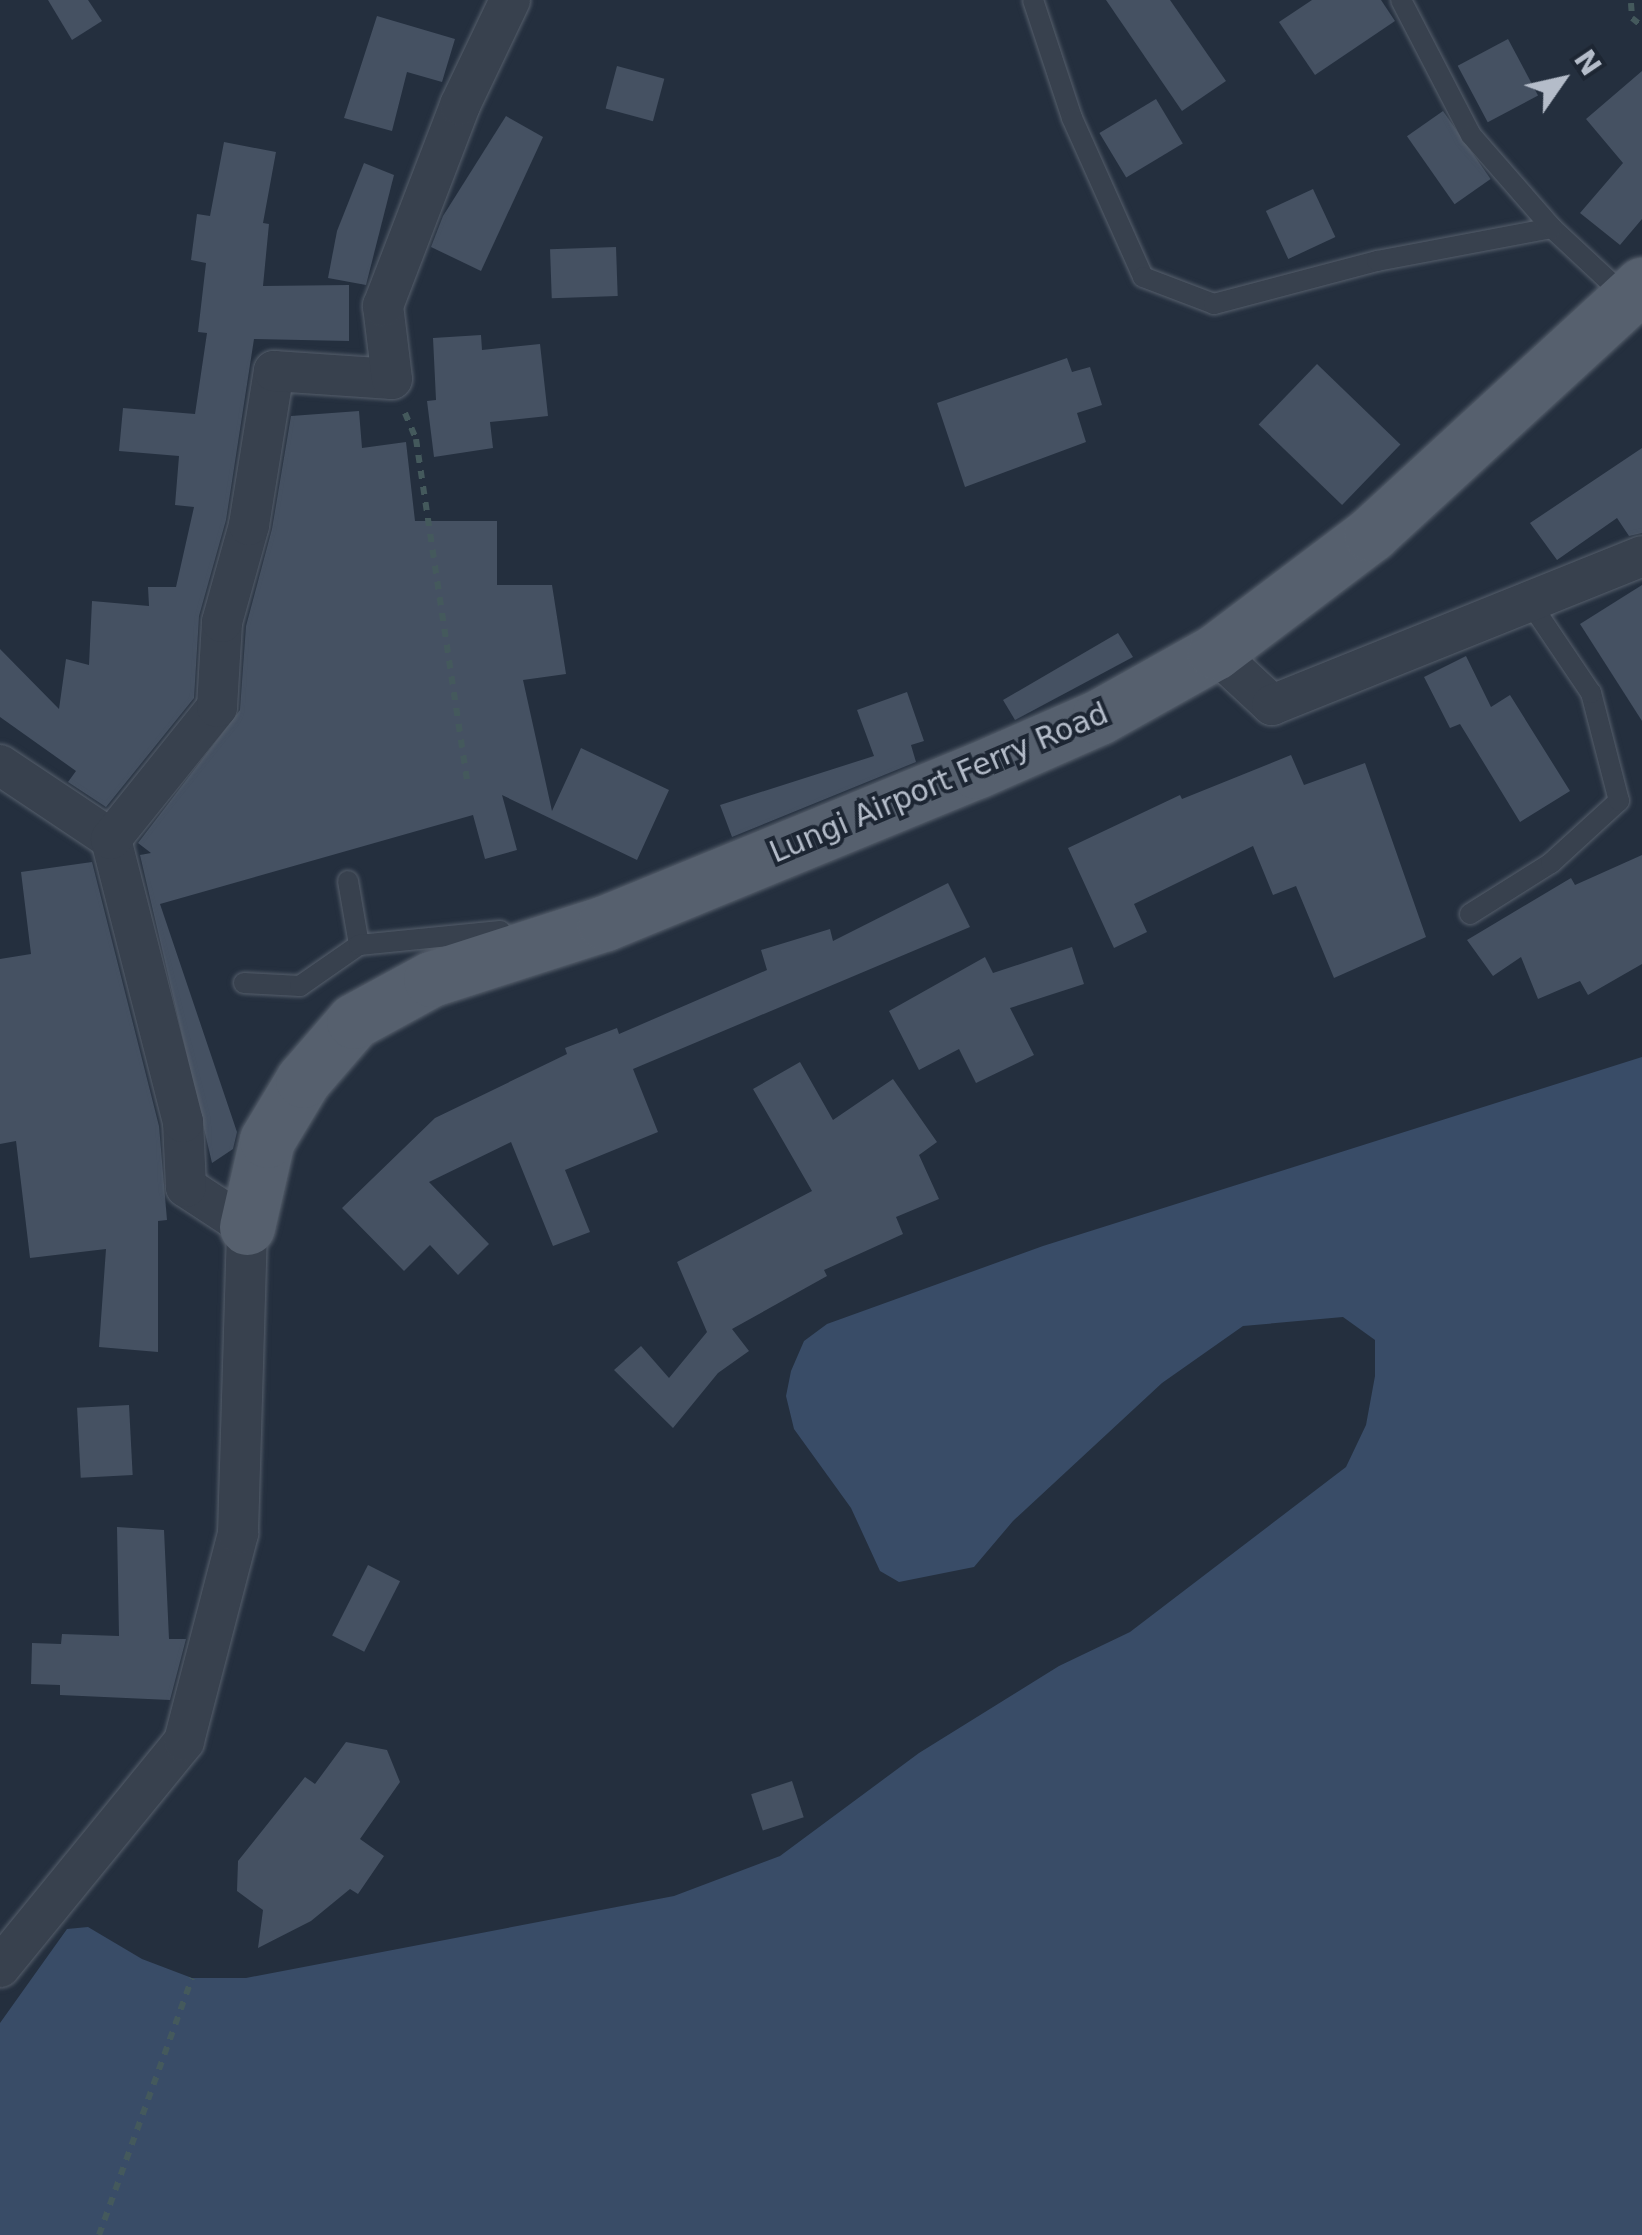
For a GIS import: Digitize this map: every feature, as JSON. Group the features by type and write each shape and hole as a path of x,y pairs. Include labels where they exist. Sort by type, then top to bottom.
{"main road":[{"name":"Lungi Airport Ferry Road","path":"247,1228 267,1140 303,1080 354,1021 431,979 605,923 1100,717 1215,652 1371,534 1635,292"}],"street":[{"path":"112,840 217,708 222,622 249,525 274,371 392,379 383,306 460,105 510,0"},
{"path":"1215,652 1272,705 1531,604 1642,556"},
{"path":"0,765 112,840 184,1122 186,1187 247,1228 238,1533 184,1742 0,1967"}],"lane":[{"path":"1033,0 1072,118 1143,277 1214,304 1377,261 1552,228"},
{"path":"1402,0 1470,136 1552,228 1635,292"},
{"path":"1470,914 1551,863 1618,801 1591,693 1531,604"},
{"path":"348,881 359,945"},
{"path":"244,983 300,986 359,945 460,938 570,918 605,923"}],"path":[{"path":"1631,3 1632,18 1642,26"},
{"path":"392,379 416,439 467,779"},
{"path":"100,2235 192,1978"}],"water":[{"path":"1642,1057 1642,2235 0,2235 0,2023 67,1929 88,1927 142,1959 192,1978 246,1978 674,1896 780,1856 919,1753 1059,1666 1130,1632 1346,1467 1366,1425 1375,1376 1375,1340 1343,1317 1243,1326 1162,1383 1013,1521 974,1567 899,1582 880,1571 851,1508 794,1429 786,1396 791,1371 804,1341 827,1324 1043,1246"}],"building":[{"path":"48,0 88,0 102,21 72,40"},
{"path":"1106,0 1170,0 1226,81 1182,111"},
{"path":"1312,0 1381,0 1395,21 1315,75 1279,22"},
{"path":"377,16 455,39 442,82 407,72 392,131 344,118"},
{"path":"1508,39 1538,96 1488,122 1458,66"},
{"path":"617,66 664,79 653,121 606,109"},
{"path":"1642,71 1642,219 1620,245 1580,213 1623,163 1586,119"},
{"path":"1156,99 1183,144 1126,178 1099,133"},
{"path":"1443,111 1491,179 1455,204 1407,136"},
{"path":"506,116 543,137 481,271 431,247 443,216"},
{"path":"224,142 276,152 263,223 269,224 263,286 349,285 349,341 254,339 226,520 199,616 194,698 106,807 68,782 76,771 0,717 0,649 59,709 66,659 89,665 92,601 149,606 148,587 176,587 194,507 175,505 179,456 119,451 123,408 195,414 207,333 198,332 206,263 191,260 197,214 210,216"},
{"path":"364,163 394,175 366,285 328,278 337,231"},
{"path":"1313,189 1335,237 1288,259 1266,211"},
{"path":"616,247 618,296 552,298 550,249"},
{"path":"481,335 482,350 540,344 548,416 490,422 493,448 434,457 427,401 436,400 433,338"},
{"path":"1067,358 1072,372 1090,367 1102,405 1077,413 1086,442 965,487 937,403"},
{"path":"1317,364 1400,445 1342,505 1259,424"},
{"path":"359,411 362,448 406,442 415,521 497,521 497,585 552,585 566,674 523,680 552,811 581,748 669,790 637,860 502,795 517,850 485,859 473,815 160,904 237,1132 233,1149 212,1163 140,855 151,853 138,843 240,710 246,626 272,529 291,416"},
{"path":"1642,448 1642,533 1629,536 1617,518 1557,560 1530,523"},
{"path":"1642,585 1642,721 1580,624"},
{"path":"1118,633 1133,657 1015,720 1003,700"},
{"path":"1466,656 1491,707 1510,695 1570,791 1520,822 1460,724 1450,728 1424,677"},
{"path":"907,692 924,741 911,745 916,762 732,837 720,805 874,756 857,710"},
{"path":"1291,755 1304,785 1365,763 1426,937 1334,978 1296,886 1273,895 1253,846 1134,904 1147,932 1114,948 1068,848 1180,795 1182,799"},
{"path":"1642,855 1642,964 1588,995 1580,981 1538,999 1521,957 1493,976 1467,940 1571,878 1575,885"},
{"path":"92,862 159,1126 167,1220 158,1221 158,1352 99,1347 106,1249 30,1258 16,1141 0,1144 0,959 31,954 21,872"},
{"path":"948,883 970,927 633,1069 658,1132 565,1170 590,1232 553,1246 511,1142 429,1182 489,1244 458,1275 430,1245 404,1271 342,1208 435,1118 567,1054 565,1048 617,1028 619,1034 767,970 761,950 830,929 833,941"},
{"path":"1072,947 1084,984 1010,1008 1034,1055 976,1083 959,1049 919,1070 889,1011 985,957 993,973"},
{"path":"800,1062 833,1120 893,1079 937,1142 919,1155 939,1199 896,1217 903,1234 824,1270 827,1276 732,1329 749,1351 718,1373 673,1428 614,1370 641,1346 669,1378 707,1332 677,1262 812,1191 753,1089"},
{"path":"129,1405 133,1475 81,1478 77,1408"},
{"path":"117,1527 164,1530 169,1639 186,1639 170,1700 60,1695 60,1685 31,1684 32,1643 61,1644 62,1634 119,1636"},
{"path":"368,1565 400,1581 364,1652 332,1635"},
{"path":"346,1742 387,1750 400,1782 360,1839 384,1856 358,1894 350,1889 311,1921 258,1948 263,1910 237,1891 238,1861 305,1777 315,1784"},
{"path":"792,1781 804,1817 763,1830 751,1794"}]}
